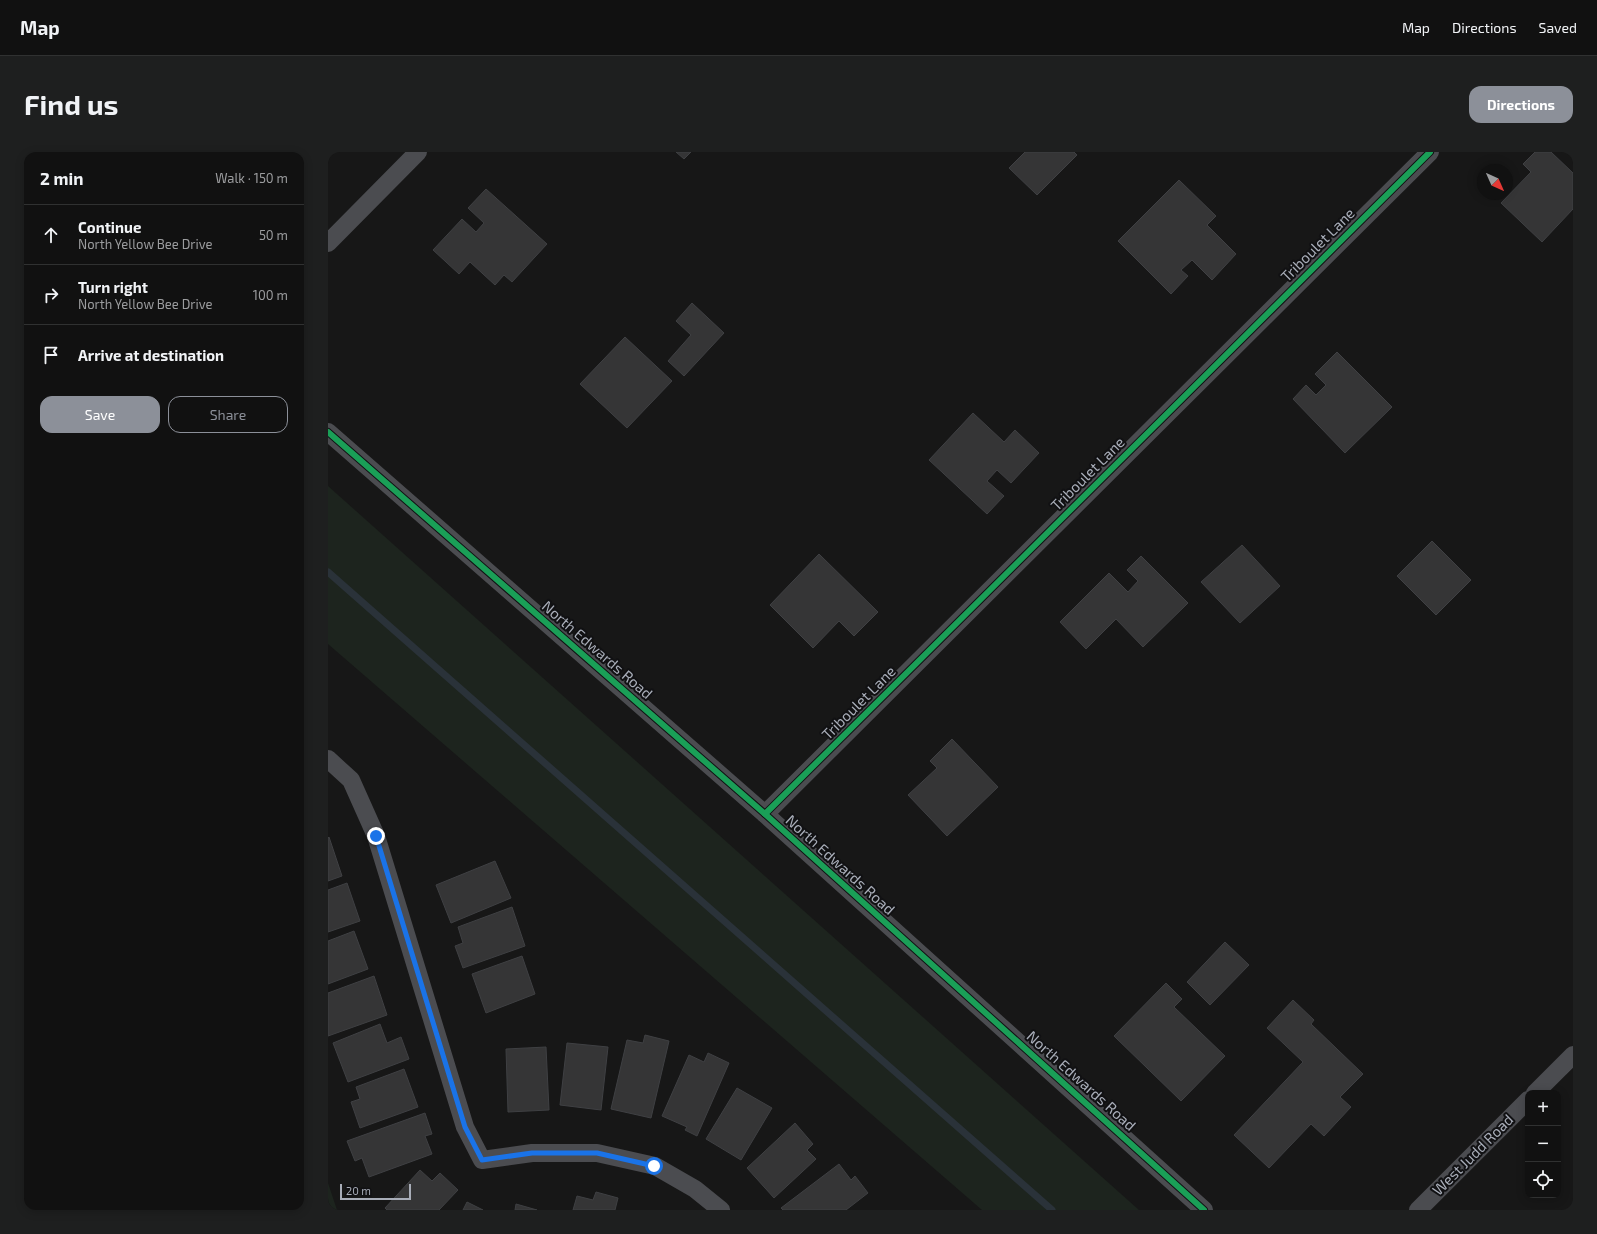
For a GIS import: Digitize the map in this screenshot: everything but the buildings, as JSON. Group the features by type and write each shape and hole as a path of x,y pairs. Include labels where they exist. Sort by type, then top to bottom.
{"street":[{"path":"328,243 418,152"},
{"name":"Triboulet Lane","path":"765,814 1430,152"},
{"name":"North Edwards Road","path":"328,432 765,814 1204,1210"},
{"path":"328,759 351,780 376,836 465,1127 482,1160 532,1153 597,1153 654,1166 695,1189 721,1210"},
{"path":"1538,1090 1573,1055"},
{"name":"West Judd Road","path":"1418,1210 1525,1103"}],"shaded area":[{"path":"328,486 1139,1210 982,1210 328,644"},
{"path":"328,1183 337,1210 328,1210"}],"waterway":[{"path":"328,572 1052,1210"}],"cycle path":[{"path":"765,814 1430,152"},
{"path":"328,432 765,814 1204,1210"}],"route":[{"path":"376,836 465,1127 482,1160 532,1153 597,1153 654,1166"}]}
